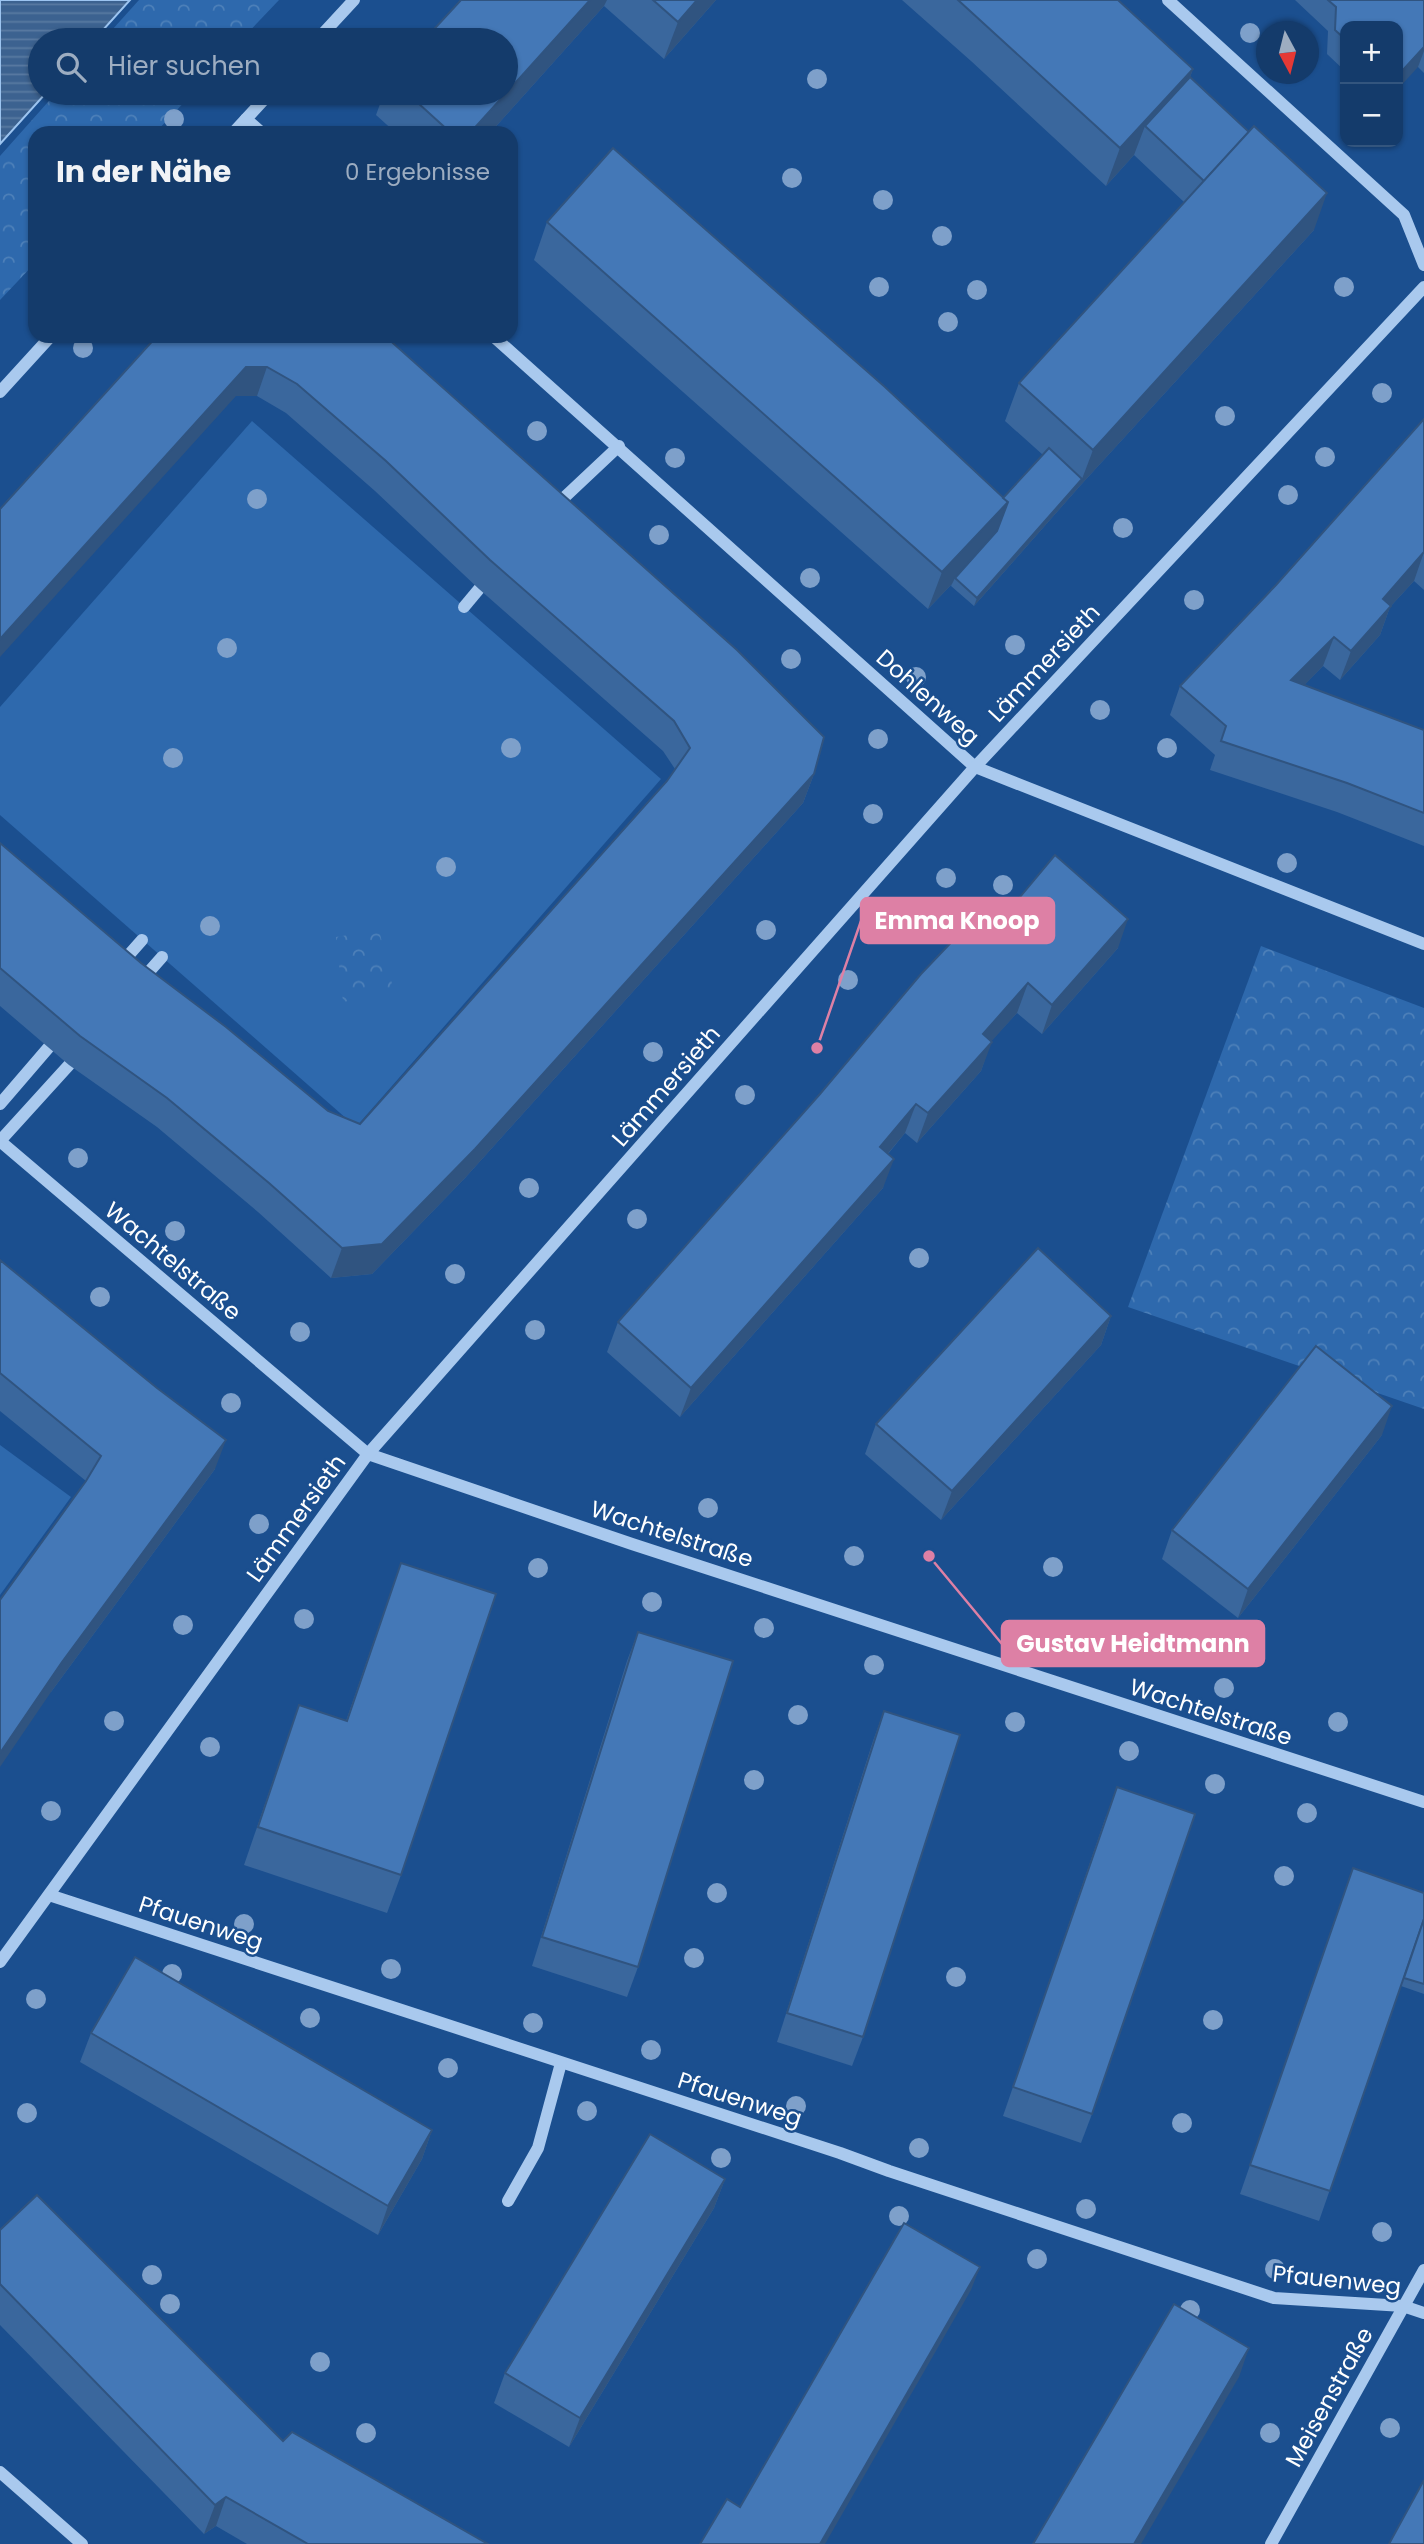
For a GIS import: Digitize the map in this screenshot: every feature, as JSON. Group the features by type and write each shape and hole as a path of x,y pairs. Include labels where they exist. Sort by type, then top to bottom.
{"street":[{"path":"328,28 354,0"},
{"path":"1168,0 1404,215 1424,265"},
{"path":"240,126 259,105"},
{"path":"246,119 254,126"},
{"name":"Lämmersieth","path":"3,1954 368,1454 975,767 1424,287"},
{"path":"0,392 45,343"},
{"name":"Dohlenweg","path":"501,343 975,767 1424,944"},
{"path":"543,518 619,446"},
{"path":"464,607 479,589"},
{"path":"111,976 142,940"},
{"path":"130,993 162,957"},
{"path":"0,1104 49,1047"},
{"path":"0,1141 69,1065"},
{"name":"Wachtelstraße","path":"0,1141 368,1454 619,1540 1424,1802"},
{"name":"Pfauenweg","path":"48,1895 840,2152 889,2171 1274,2298 1403,2306 1424,2313"},
{"path":"508,2201 538,2148 561,2063"},
{"name":"Meisenstraße","path":"1270,2544 1424,2270"},
{"path":"0,2472 82,2544"}],"green space":[{"path":"139,0 279,0 252,28 114,28"},
{"path":"45,105 182,105 162,126 28,126 28,270 0,300 0,156"},
{"path":"252,421 661,779 356,1127 0,815 0,707"},
{"path":"379,930 394,992 343,1002 336,937"},
{"path":"1261,946 1424,1008 1424,1409 1128,1307"},
{"path":"0,1445 71,1497 0,1595"}],"shaded area":[{"path":"0,0 130,0 105,28 28,28 28,105 35,105 0,144"}],"building":[{"path":"461,0 590,0 518,80 518,28 435,28"},
{"path":"653,0 697,0 678,22"},
{"path":"958,0 1118,0 1193,69 1120,148"},
{"path":"1328,0 1424,0 1424,47 1403,70 1403,21 1340,21 1340,34 1335,30 1336,7"},
{"path":"1190,77 1249,132 1204,181 1145,126"},
{"path":"420,105 495,105 476,126 443,126"},
{"path":"1254,126 1327,193 1093,450 1019,383"},
{"path":"613,148 885,387 1008,502 942,572 547,222"},
{"path":"151,343 393,343 737,650 824,737 814,774 475,1149 382,1244 342,1248 167,1098 80,1036 0,968 0,843 141,963 226,1027 328,1111 360,1124 667,781 690,748 674,721 490,560 386,461 297,384 267,367 246,367 0,639 0,509"},
{"path":"1424,419 1424,552 1383,599 1391,606 1351,651 1334,637 1291,680 1424,730 1424,813 1347,783 1221,741 1226,726 1180,686 1276,585"},
{"path":"1049,448 1082,479 977,598 955,578 997,531 1008,502 1003,498"},
{"path":"1055,855 1128,919 1052,1005 1028,983 983,1034 992,1042 928,1113 916,1104 880,1147 894,1159 691,1388 618,1322 820,1094 921,974 963,930 993,914 1000,921"},
{"path":"1038,1248 1111,1316 952,1491 876,1424"},
{"path":"0,1260 157,1388 226,1440 62,1662 0,1753 0,1600 101,1456 0,1373"},
{"path":"1316,1346 1392,1406 1248,1589 1172,1530"},
{"path":"401,1563 496,1594 401,1875 258,1827 299,1705 347,1721"},
{"path":"638,1632 733,1661 638,1967 542,1937"},
{"path":"884,1711 960,1735 863,2037 787,2013"},
{"path":"1117,1787 1195,1814 1092,2114 1013,2087"},
{"path":"1353,1868 1424,1893 1424,1919 1330,2191 1250,2165"},
{"path":"1424,1919 1424,1984 1404,1978"},
{"path":"135,1957 432,2130 388,2206 91,2033"},
{"path":"650,2134 725,2179 580,2418 505,2373"},
{"path":"37,2195 283,2441 292,2432 488,2544 308,2544 226,2497 215,2505 0,2284 0,2230"},
{"path":"904,2223 980,2267 820,2544 700,2544 727,2499 740,2507"},
{"path":"1174,2304 1249,2348 1134,2544 1033,2544"},
{"path":"1424,2480 1424,2544 1389,2544"}],"place":[{"name":"Emma Knoop","path":"817,1048"},
{"name":"Gustav Heidtmann","path":"929,1556"}]}
